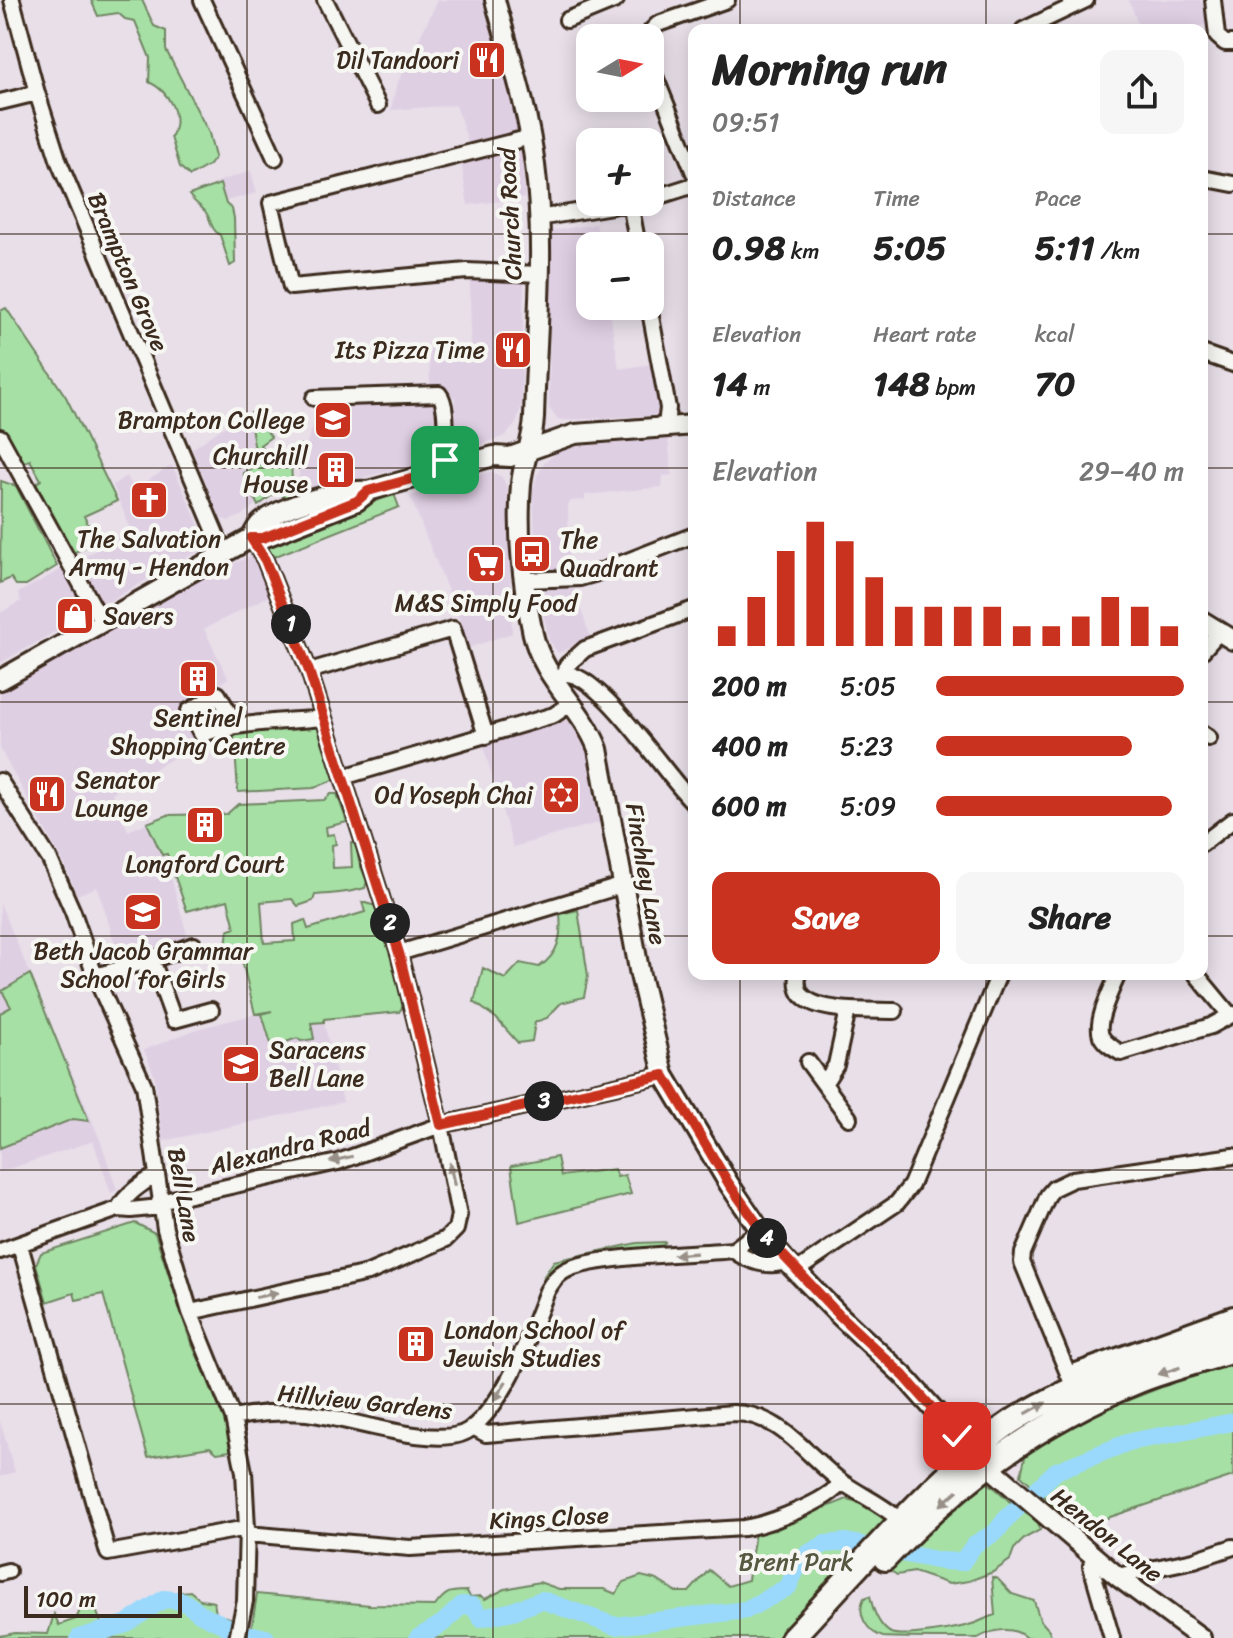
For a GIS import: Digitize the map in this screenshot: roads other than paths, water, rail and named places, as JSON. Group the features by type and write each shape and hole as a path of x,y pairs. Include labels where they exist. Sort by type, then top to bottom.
{"highway":[{"path":"810,1638 844,1592 899,1529 979,1459 1017,1418 1071,1381 1233,1331"},
{"path":"979,1459 1105,1395 1143,1379 1233,1351"},
{"path":"792,1638 844,1592"}],"main road":[{"name":"Church Road","path":"495,0 531,137 538,218 539,274 531,440"},
{"path":"3,672 102,622 251,538 263,538 357,501 368,491 494,456 557,430 575,434 688,425"},
{"name":"Finchley Lane","path":"531,440 521,486 524,580 533,637 541,659 559,677 570,704 589,729 598,749 652,1032 664,1075 760,1230 791,1266 904,1376 979,1459"},
{"path":"494,456 521,486"},
{"path":"1208,625 1226,636"},
{"name":"Hendon Lane","path":"979,1459 1117,1576 1201,1638"}],"street":[{"name":"Brampton Grove","path":"12,0 59,162 224,553"},
{"path":"202,0 275,158"},
{"path":"325,0 378,105"},
{"path":"567,20 616,0"},
{"path":"658,24 727,0"},
{"path":"1036,24 1086,0"},
{"path":"1213,0 1217,36 1225,43 1233,43"},
{"path":"0,102 37,93"},
{"path":"664,99 688,158"},
{"path":"531,137 271,203 291,287 467,271 539,274"},
{"path":"1208,179 1233,184"},
{"path":"664,195 688,187"},
{"path":"538,218 576,212"},
{"path":"652,320 668,408 666,426"},
{"path":"1208,355 1233,364"},
{"path":"314,398 439,394 445,402 444,454 447,469"},
{"path":"0,437 102,622"},
{"path":"0,473 14,464"},
{"path":"524,580 580,578 688,537"},
{"path":"190,1312 368,1273 438,1244 452,1235 459,1215 441,1125 399,953 309,671 265,560 251,538"},
{"path":"559,677 585,649 688,611"},
{"path":"309,671 453,629 486,736"},
{"path":"1208,647 1226,636"},
{"path":"559,677 578,678 609,702 688,797"},
{"path":"343,777 554,715 570,704"},
{"path":"231,728 324,718"},
{"name":"Bell Lane","path":"0,781 50,860 73,912 95,976 144,1085 152,1126 160,1204 190,1312 233,1418 244,1472 247,1531 245,1601 237,1638"},
{"path":"1208,839 1233,820"},
{"path":"399,953 624,885"},
{"path":"95,976 194,945"},
{"path":"152,960 174,1020 211,1010"},
{"path":"798,980 798,989 805,998 848,1010 895,1011"},
{"path":"791,1266 897,1203 904,1195 996,980"},
{"path":"1116,980 1103,1010 1100,1028 1101,1036 1108,1045 1121,1053 1211,1026 1232,1015 1201,980"},
{"path":"824,1084 836,1065 848,1010"},
{"path":"808,1062 849,1118"},
{"name":"Alexandra Road","path":"118,1209 131,1210 160,1204 338,1162 441,1125 664,1075"},
{"path":"1233,1156 1073,1179 1054,1188 1048,1195 1022,1262 1071,1381 1233,1314"},
{"path":"0,1251 118,1209 124,1199 156,1176"},
{"path":"733,1250 760,1230"},
{"name":"Kings Close","path":"20,1245 108,1553 247,1531 410,1548 744,1528 767,1522 819,1499 842,1482"},
{"name":"Hillview Gardens","path":"233,1418 309,1414 412,1434 457,1436 473,1427 505,1385 547,1291 561,1273 573,1267 614,1259 733,1250 773,1266 791,1266"},
{"path":"473,1427 486,1434 750,1414 777,1426 842,1482 870,1497 899,1529"},
{"path":"1117,1576 1194,1560 1233,1547"},
{"path":"1098,1560 1091,1566 1112,1638"}],"waterway":[{"path":"418,1638 443,1623 462,1605 473,1606 481,1618 542,1600 615,1626 746,1610 788,1587 802,1557 825,1544 846,1542 941,1561 962,1562 975,1544 996,1532 1056,1471 1129,1442 1233,1422"},
{"path":"79,1638 126,1624 164,1599 183,1601 230,1628"},
{"path":"253,1635 266,1638"}],"place":[{"name":"Dil Tandoori","path":"487,60"},
{"name":"Its Pizza Time","path":"513,350"},
{"name":"Brampton College","path":"333,420"},
{"name":"Churchill House","path":"336,470"},
{"name":"The Salvation Army - Hendon","path":"149,500"},
{"name":"The Quadrant","path":"532,554"},
{"name":"M&S Simply Food","path":"486,564"},
{"name":"Savers","path":"75,616"},
{"name":"Sentinel Shopping Centre","path":"198,679"},
{"name":"Senator Lounge","path":"47,794"},
{"name":"Od Yoseph Chai","path":"561,795"},
{"name":"Longford Court","path":"205,825"},
{"name":"Beth Jacob Grammar School for Girls","path":"143,912"},
{"name":"Saracens Bell Lane","path":"241,1064"},
{"name":"London School of Jewish Studies","path":"416,1344"}],"park label":[{"name":"Brent Park","path":"796,1562"}]}
